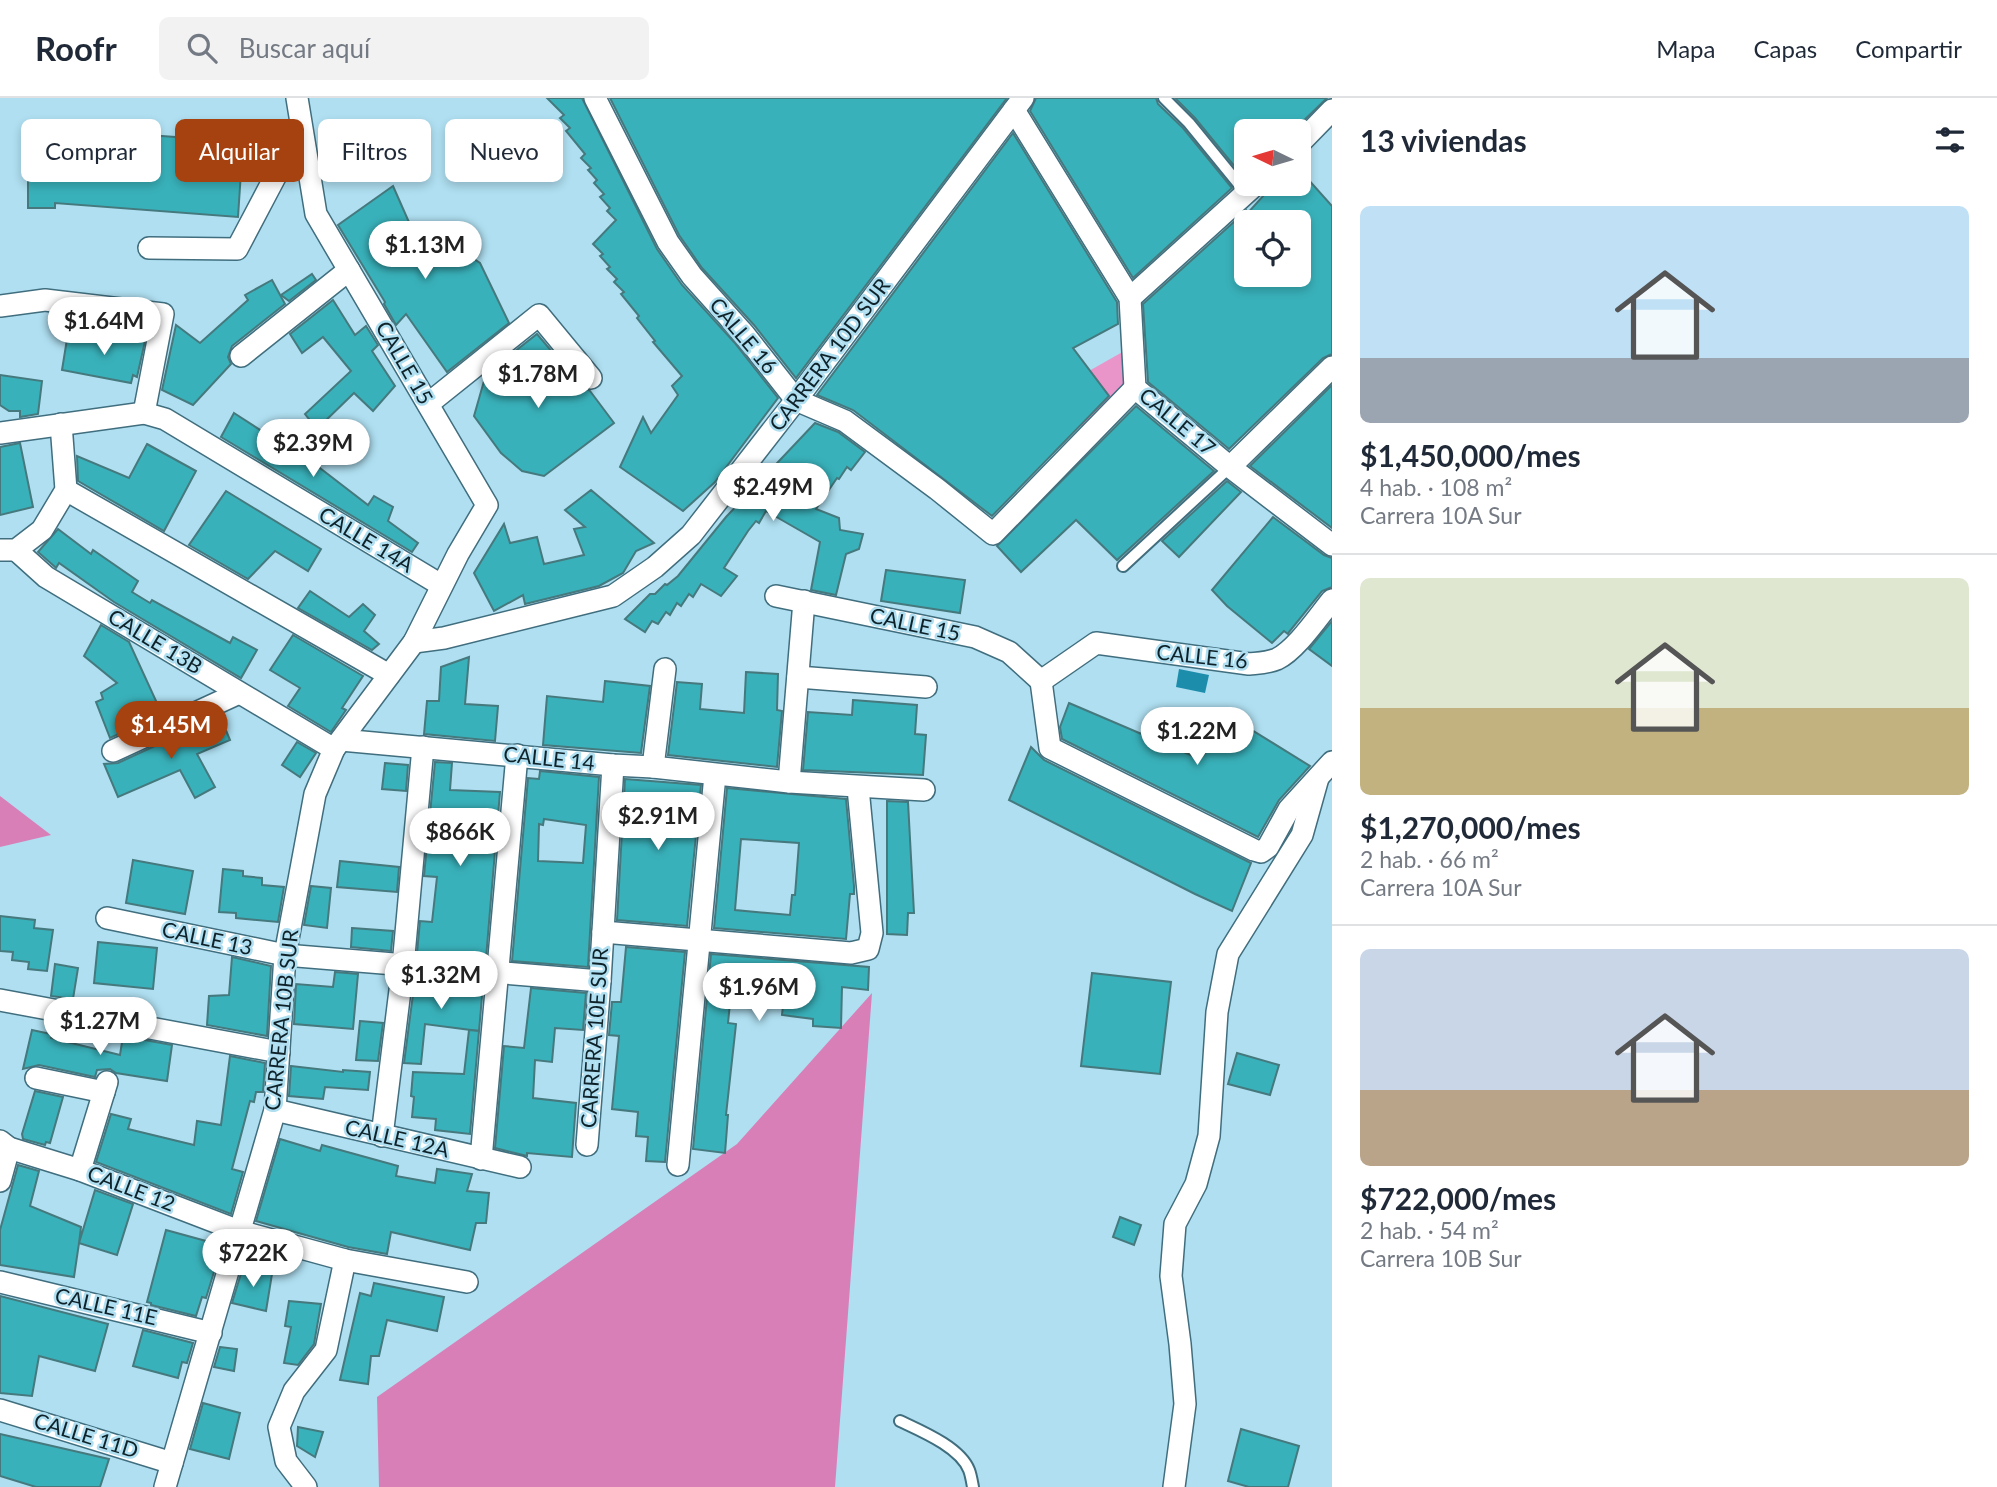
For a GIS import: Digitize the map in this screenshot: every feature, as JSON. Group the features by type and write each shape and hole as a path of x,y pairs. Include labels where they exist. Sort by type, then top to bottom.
{"street":[{"name":"CALLE 15","path":"297,98 316,214 487,505"},
{"name":"CALLE 16","path":"595,98 668,242 692,276 796,400 845,421 993,534 1135,388"},
{"name":"CARRERA 10D SUR","path":"414,642 444,638 613,596 654,567 691,535 1019,104"},
{"name":"CALLE 17","path":"1019,104 1130,298 1135,388 1230,467 1332,545"},
{"path":"1311,132 1332,110"},
{"path":"149,248 237,249 276,176 306,149"},
{"path":"1130,298 1242,196"},
{"path":"241,356 349,270"},
{"path":"0,306 45,300 163,314 144,413 0,433"},
{"path":"428,404 539,315 591,378"},
{"path":"1230,467 1332,367"},
{"name":"CALLE 14A","path":"144,413 165,419 441,585"},
{"path":"8,550 42,530 66,490 61,424"},
{"path":"66,490 389,675"},
{"name":"CARRERA 10B SUR","path":"165,1487 275,1110 285,955 315,794 338,745 414,642 441,585 487,505"},
{"name":"CALLE 13B","path":"8,550 47,577 239,692 338,745"},
{"name":"CALLE 15","path":"776,596 975,637 1009,652 1041,681"},
{"name":"CALLE 16","path":"1041,681 1096,643 1249,664 1265,663 1279,658 1289,650 1332,600"},
{"path":"789,782 804,601"},
{"path":"653,767 665,669"},
{"path":"798,677 926,687"},
{"path":"1041,681 1050,748 1261,852 1268,847 1289,809 1325,770"},
{"path":"113,751 239,692"},
{"name":"CALLE 14","path":"338,745 422,747 858,788 924,790"},
{"path":"383,1136 403,966 422,747"},
{"path":"481,1159 517,755"},
{"name":"CARRERA 10E SUR","path":"587,1144 613,765"},
{"path":"1174,1487 1185,1404 1181,1344 1171,1276 1175,1224 1196,1184 1209,1136 1217,1012 1228,954 1302,835 1325,770"},
{"path":"678,1165 715,775"},
{"path":"603,932 851,953 868,949 872,933 858,788"},
{"name":"CALLE 13","path":"107,918 285,955 600,981"},
{"path":"0,1000 279,1052"},
{"path":"36,1078 106,1087 80,1170"},
{"name":"CALLE 12A","path":"275,1110 520,1167"},
{"path":"0,1181 5,1144"},
{"name":"CALLE 12","path":"5,1144 239,1231 345,1260 467,1282"},
{"path":"306,1487 286,1461 279,1427 294,1391 326,1350 345,1260"},
{"name":"CALLE 11E","path":"0,1282 211,1332"},
{"name":"CALLE 11D","path":"0,1409 172,1463"}],"lane":[{"path":"1164,98 1234,170"},
{"path":"1123,566 1230,467"},
{"path":"900,1421 933,1436 957,1454 969,1468 973,1487"}],"shaded area":[{"path":"1126,350 1127,386 1086,430 1043,397"},
{"path":"0,796 51,835 0,847"},
{"path":"872,993 835,1487 379,1487 377,1397 737,1144"}],"water":[{"path":"1179,669 1209,675 1205,693 1176,687"}],"building":[{"path":"547,98 582,98 657,249 682,285 734,342 778,398 715,482 683,511 620,467 643,417 651,433 678,395 672,386 682,376 653,342 655,341 637,318 639,316 621,294 624,292 614,282 617,279 607,269 610,267 600,256 603,254 593,244 616,220 607,211 610,208 600,197 604,194 594,183 597,180 588,170 591,168 581,158 585,154 566,131 570,128 560,118 564,115"},
{"path":"610,98 1007,98 796,378 754,325 702,268 679,235"},
{"path":"1036,98 1156,98 1158,104 1183,128 1232,188 1133,278 1030,111"},
{"path":"1175,98 1327,98 1305,119 1234,119 1234,166"},
{"path":"1013,133 1117,302 1118,324 1073,348 1109,396 992,516 853,410 817,395"},
{"path":"161,136 175,137 175,182 240,182 238,217 55,203 55,208 28,208 28,182 161,182"},
{"path":"1311,183 1332,206 1332,354 1323,358 1229,449 1148,382 1143,304 1234,222 1234,287 1311,287 1311,210 1251,210 1263,196 1311,196"},
{"path":"393,186 423,254 438,235 480,263 509,323 447,372 406,314 396,325 338,225"},
{"path":"312,274 316,280 289,301 281,295"},
{"path":"272,280 285,304 232,346 228,357 231,364 193,405 162,390 176,325 200,343 248,300 245,295"},
{"path":"333,300 355,335 366,326 378,345 372,351 395,386 373,411 354,393 317,429 305,414 351,371 323,337 302,353 290,334"},
{"path":"68,333 114,340 115,335 145,341 137,377 133,375 131,383 62,370"},
{"path":"537,334 581,386 590,391 614,423 544,476 522,471 501,453 474,416 486,374"},
{"path":"0,375 42,381 38,414 20,417 20,411 9,411 0,405"},
{"path":"1332,385 1332,528 1250,466"},
{"path":"1136,406 1214,471 1117,560 1076,520 1021,572 997,546"},
{"path":"234,413 302,457 303,455 368,505 374,496 393,507 388,521 418,543 412,552 221,437"},
{"path":"815,423 838,432 865,452 851,470 847,467 839,479 837,478 816,509 839,518 840,530 863,534 859,549 846,554 836,595 811,590 820,542 766,511 759,523 756,521 748,531 724,568 737,576 721,596 701,584 693,597 689,594 681,606 677,603 670,615 666,612 658,624 652,621 645,632 625,619 650,594 655,594 678,576 726,517"},
{"path":"20,443 33,507 0,515 0,447"},
{"path":"147,444 196,471 164,531 78,481 77,456 129,478"},
{"path":"1227,481 1241,492 1179,557 1162,541"},
{"path":"591,490 654,543 636,551 623,573 599,586 525,604 523,595 494,611 474,573 504,524 510,543 537,537 544,564 584,555 574,529 585,527 565,510"},
{"path":"226,491 321,549 308,571 275,551 248,579 189,545"},
{"path":"1273,517 1324,555 1332,558 1332,587 1322,591 1288,634 1284,631 1272,643 1212,590"},
{"path":"58,529 91,554 93,550 138,581 132,592 150,603 152,600 230,643 233,637 257,650 241,678 114,602 59,563 56,568 38,552"},
{"path":"886,570 965,580 960,613 881,601"},
{"path":"310,591 349,617 363,604 375,615 364,631 379,644 372,650 298,608"},
{"path":"1332,621 1332,666 1309,649"},
{"path":"101,625 129,642 162,714 110,738 96,702 103,699 101,693 117,683 84,656"},
{"path":"293,635 363,676 342,708 346,710 331,732 288,706 300,688 270,670"},
{"path":"469,657 465,704 498,706 495,741 424,734 427,701 439,701 441,667"},
{"path":"746,672 778,674 777,710 782,711 777,767 668,755 677,682 702,684 700,709 744,713"},
{"path":"605,681 650,686 641,753 543,745 547,696 603,702"},
{"path":"853,700 917,705 915,734 926,735 923,775 803,770 808,712 852,715"},
{"path":"1069,703 1200,759 1234,719 1310,766 1279,800 1258,837 1062,739 1060,727"},
{"path":"220,716 230,740 197,754 215,787 195,798 180,770 118,797 104,764 118,763"},
{"path":"297,742 316,753 300,777 282,765"},
{"path":"1031,747 1044,760 1251,863 1232,911 1009,800"},
{"path":"435,762 452,763 450,790 500,792 486,958 417,953 420,921 432,922 437,877 424,876"},
{"path":"385,763 408,765 406,791 382,789"},
{"path":"540,771 599,777 588,967 512,961 528,778 539,779","holes":["544,819 586,825 583,863 538,861 539,824 543,825"]},
{"path":"625,779 701,785 687,926 617,920"},
{"path":"727,788 846,799 854,894 850,894 846,939 714,928","holes":["741,839 799,843 795,895 792,895 790,915 735,910"]},
{"path":"887,801 908,802 914,913 908,913 907,935 887,934"},
{"path":"133,860 193,871 185,914 126,903"},
{"path":"340,861 399,867 397,892 337,887"},
{"path":"223,869 243,871 243,876 262,878 262,885 284,887 278,922 236,918 236,913 219,912"},
{"path":"311,886 331,888 327,928 304,925"},
{"path":"0,916 35,920 34,928 53,930 47,971 28,969 29,962 12,960 13,952 0,951"},
{"path":"352,928 393,931 391,951 351,947"},
{"path":"98,942 157,948 153,989 94,983"},
{"path":"626,947 685,952 665,1162 646,1161 648,1137 636,1136 638,1112 612,1109 619,1036 609,1035 612,1002 621,1002"},
{"path":"711,954 869,967 868,990 842,987 841,1028 813,1026 813,1019 782,1015 785,987 732,984 728,1023 736,1024 726,1115 725,1153 693,1149"},
{"path":"232,957 271,966 267,1036 207,1025 209,996 229,995"},
{"path":"55,964 78,968 73,999 51,996"},
{"path":"335,972 358,974 353,1029 294,1024 296,984 333,987"},
{"path":"1092,973 1171,982 1160,1074 1081,1066"},
{"path":"415,979 483,985 479,1031 425,1024 421,1064 404,1063"},
{"path":"531,988 586,993 583,1030 555,1028 552,1062 535,1060 533,1098 576,1103 572,1157 527,1153 527,1156 495,1148 504,1046 524,1048"},
{"path":"360,1021 383,1023 378,1061 356,1060"},
{"path":"32,1030 51,1034 51,1038 120,1055 123,1036 172,1045 167,1081 116,1073 110,1069 97,1070 95,1077 39,1065 23,1069"},
{"path":"469,1030 479,1031 470,1134 435,1130 436,1119 412,1117 413,1072 464,1074"},
{"path":"1237,1053 1279,1065 1270,1095 1228,1084"},
{"path":"230,1056 265,1063 263,1092 256,1092 254,1102 250,1101 232,1169 243,1172 231,1214 96,1162 111,1114 131,1119 128,1129 194,1145 197,1121 221,1125"},
{"path":"291,1066 370,1072 368,1090 325,1087 323,1099 289,1096"},
{"path":"35,1091 63,1097 50,1143 46,1142 45,1145 23,1139 22,1134"},
{"path":"280,1139 320,1151 322,1145 398,1166 396,1176 435,1183 437,1169 472,1174 467,1191 489,1193 486,1223 476,1223 470,1250 391,1232 387,1254 348,1247 256,1221"},
{"path":"18,1165 39,1171 30,1206 81,1227 74,1277 0,1265 0,1230"},
{"path":"95,1190 133,1204 117,1255 79,1243"},
{"path":"1120,1217 1141,1225 1134,1245 1113,1237"},
{"path":"166,1230 217,1244 212,1262 217,1262 206,1298 202,1297 196,1316 147,1302"},
{"path":"243,1267 272,1274 266,1311 232,1303"},
{"path":"374,1283 444,1297 437,1331 387,1320 379,1356 371,1356 368,1384 340,1380 360,1293 371,1296"},
{"path":"0,1296 108,1324 95,1371 39,1356 32,1396 0,1393"},
{"path":"289,1301 321,1304 314,1344 298,1365 284,1363 291,1327 285,1326"},
{"path":"143,1330 193,1343 187,1363 182,1362 178,1378 133,1366"},
{"path":"220,1347 237,1349 234,1371 214,1367"},
{"path":"203,1403 240,1413 229,1459 190,1449"},
{"path":"298,1427 323,1432 315,1457 297,1446"},
{"path":"1241,1429 1299,1446 1288,1487 1249,1487 1228,1481"},
{"path":"0,1434 109,1459 100,1487 36,1487 0,1476"}]}
